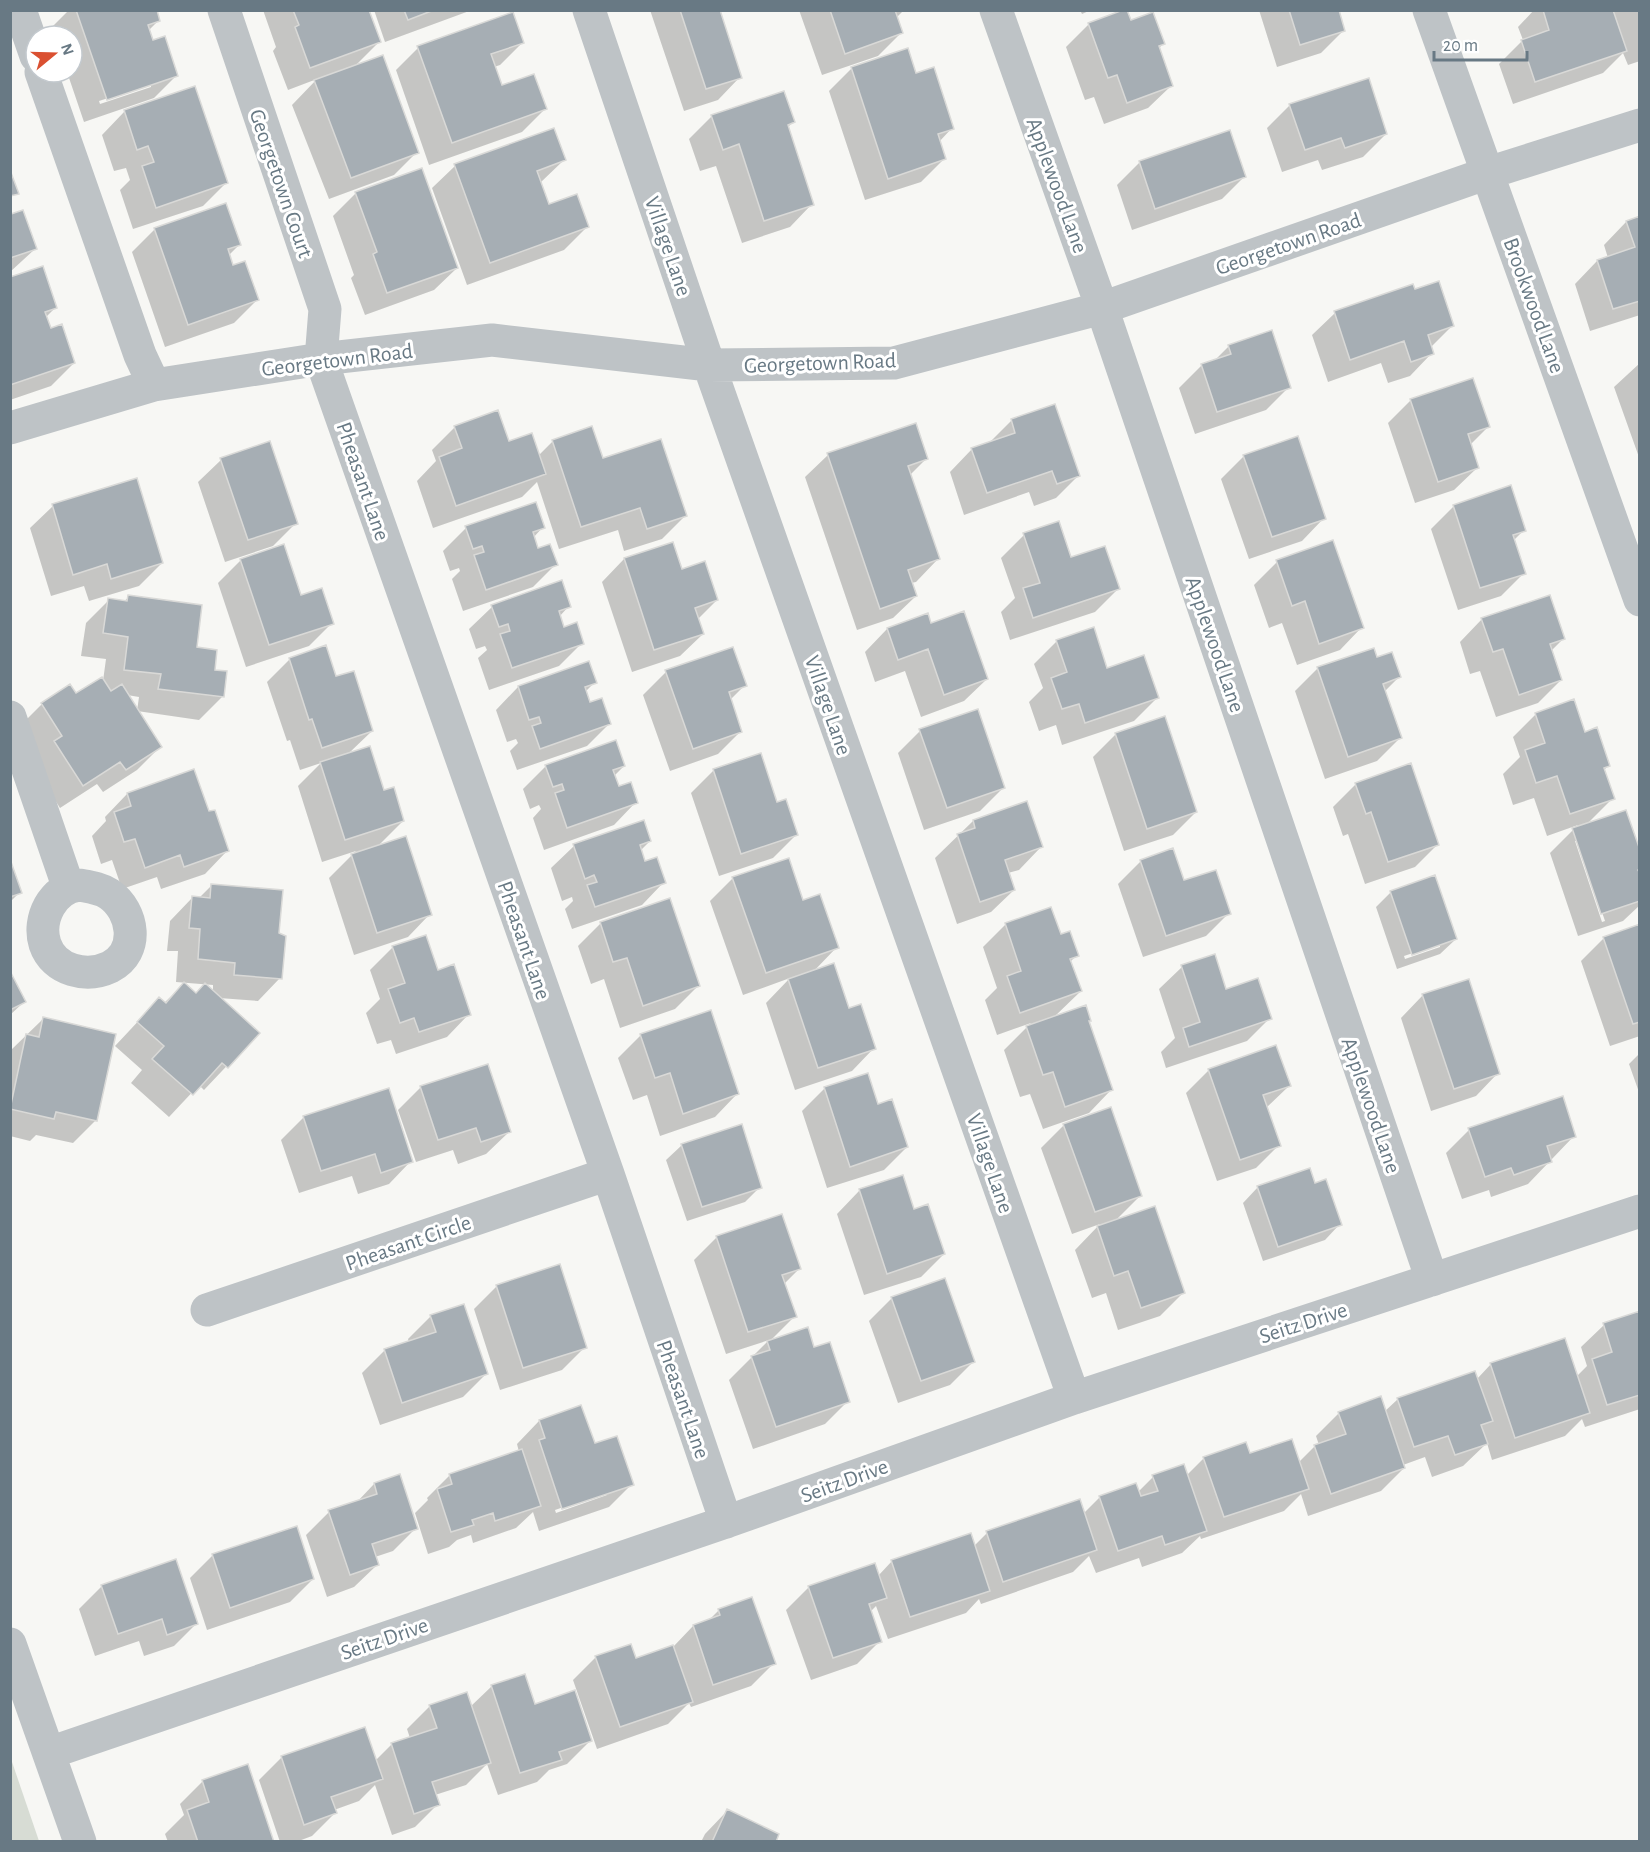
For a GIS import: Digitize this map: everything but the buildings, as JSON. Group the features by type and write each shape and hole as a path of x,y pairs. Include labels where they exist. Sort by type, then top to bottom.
{"street":[{"name":"Georgetown Court","path":"224,10 325,309 321,358"},
{"name":"Village Lane","path":"589,10 709,365 1074,1398"},
{"name":"Applewood Lane","path":"996,10 1102,308 1432,1280"},
{"name":"Brookwood Lane","path":"1429,10 1639,597"},
{"path":"45,84 140,355 154,385"},
{"name":"Georgetown Road","path":"10,428 154,385 321,358 492,340 709,365 894,363 1102,308 1488,173 1640,125"},
{"name":"Pheasant Lane","path":"321,358 608,1174 726,1522"},
{"path":"10,717 68,886"},
{"name":"Pheasant Circle","path":"207,1310 608,1174"},
{"name":"Seitz Drive","path":"49,1752 726,1522 1074,1398 1640,1211"},
{"path":"10,1644 80,1842"}],"shaded area":[{"path":"11,1759 39,1841 11,1841"}]}
